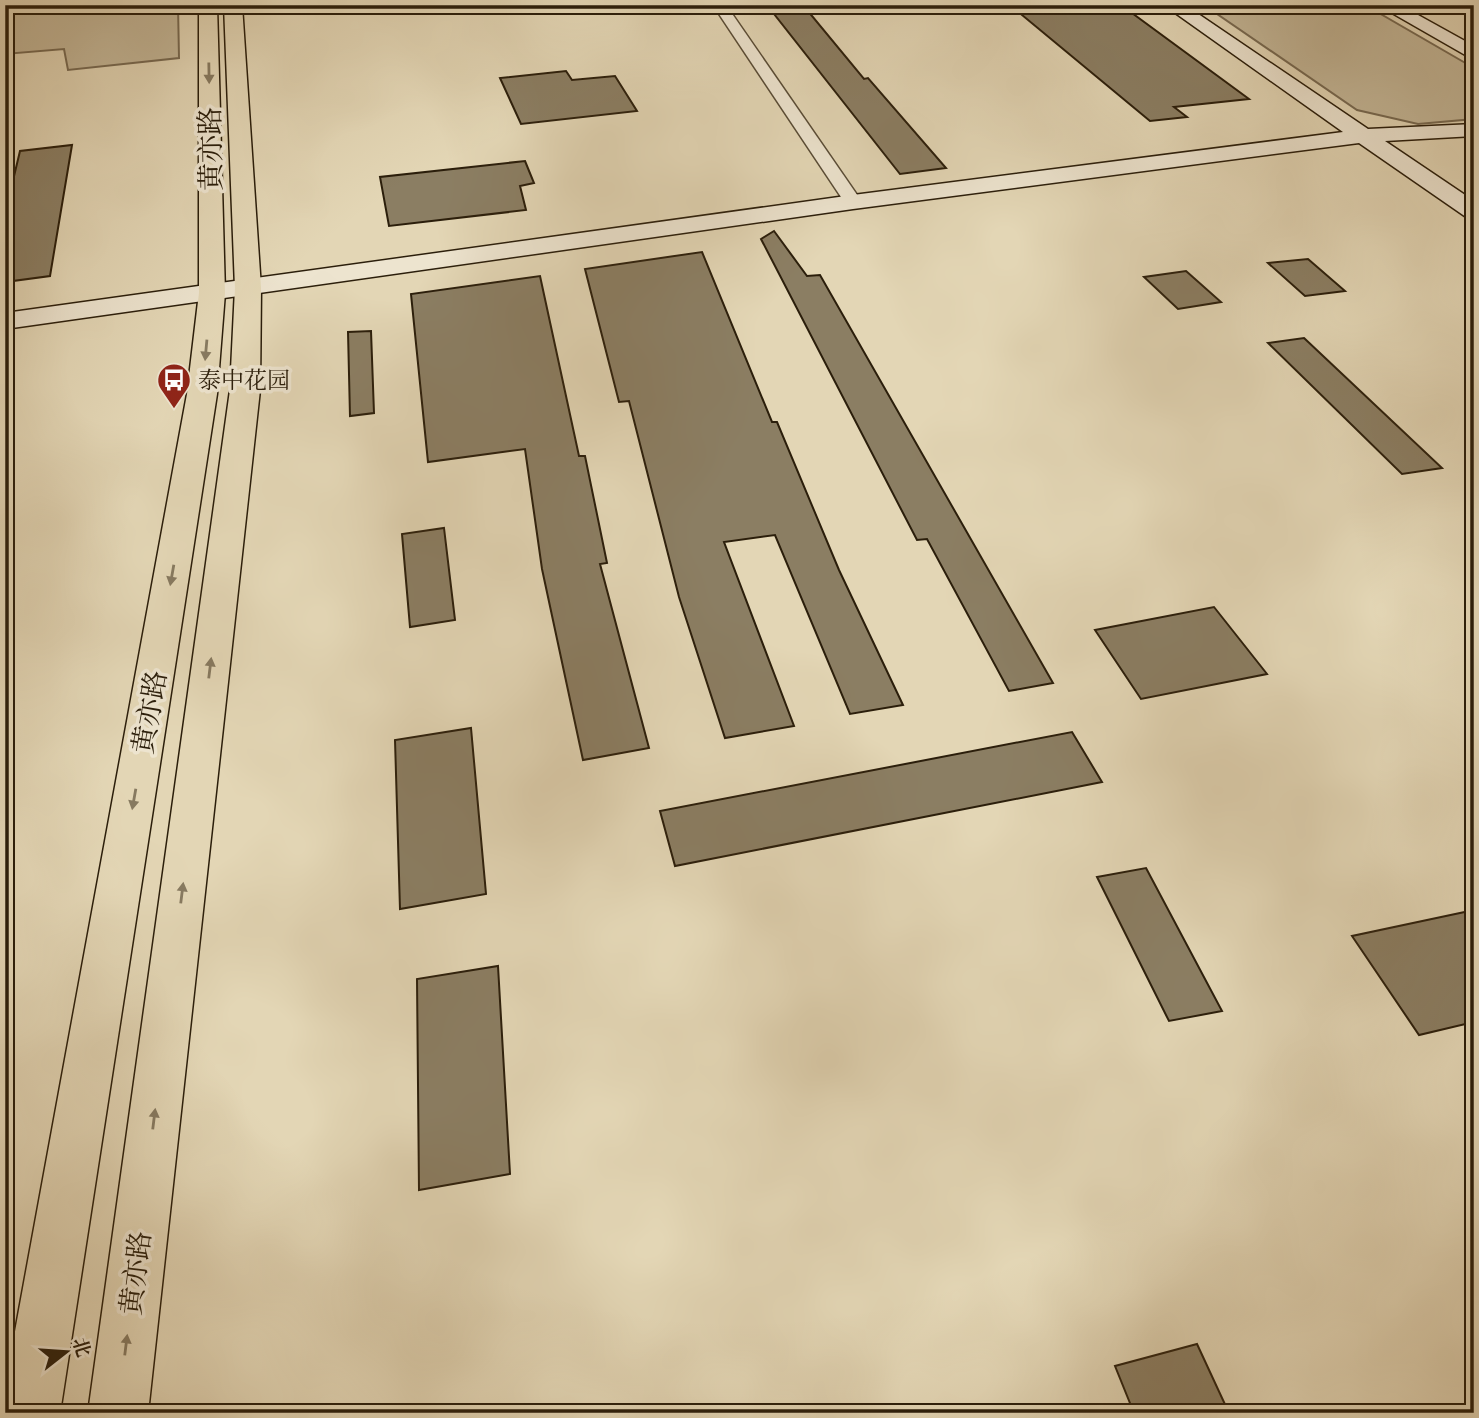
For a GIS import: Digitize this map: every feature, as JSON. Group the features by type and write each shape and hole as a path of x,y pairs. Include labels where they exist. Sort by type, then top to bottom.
{"main road":[{"name":"黄亦路","path":"118,1413 245,390 230,291 208,5"},
{"name":"黄亦路","path":"30,1413 200,407 230,291 233,5"}],"street":[{"path":"719,5 853,202"},
{"path":"1173,5 1474,212"},
{"path":"1387,5 1474,54"},
{"path":"5,321 853,202 1360,136 1474,130"}],"shaded area":[{"path":"5,5 178,5 179,58 68,70 64,49 5,54"},
{"path":"1204,5 1365,5 1474,68 1474,119 1418,124 1357,110"}],"building":[{"path":"767,5 803,5 864,79 868,78 946,168 900,174"},
{"path":"1010,5 1121,5 1249,99 1174,107 1187,117 1150,121"},
{"path":"566,71 572,80 615,76 637,111 521,124 500,78"},
{"path":"72,145 50,276 5,282 5,214 20,151"},
{"path":"525,161 534,183 520,186 526,210 389,226 380,177"},
{"path":"774,231 807,276 820,275 1053,683 1009,691 927,539 917,540 761,239"},
{"path":"702,252 772,422 777,422 839,570 903,705 850,714 775,535 724,542 794,726 725,738 679,597 629,401 619,402 585,269"},
{"path":"1308,259 1345,291 1305,296 1268,263"},
{"path":"1186,271 1221,302 1178,309 1144,277"},
{"path":"540,276 579,456 585,456 607,563 600,564 649,748 583,760 542,569 525,449 428,462 411,294"},
{"path":"371,331 374,413 350,416 348,332"},
{"path":"1304,338 1442,468 1402,474 1268,343"},
{"path":"444,528 455,620 410,627 402,534"},
{"path":"1214,607 1267,674 1141,699 1095,630"},
{"path":"471,728 486,894 400,909 395,740"},
{"path":"1072,732 1102,782 675,866 660,811"},
{"path":"1146,868 1222,1011 1169,1021 1097,877"},
{"path":"1474,910 1474,1022 1419,1035 1352,936"},
{"path":"498,966 510,1174 419,1190 417,979"},
{"path":"1197,1344 1229,1413 1134,1413 1115,1366"}],"place":[{"name":"泰中花园","path":"174,410"}]}
